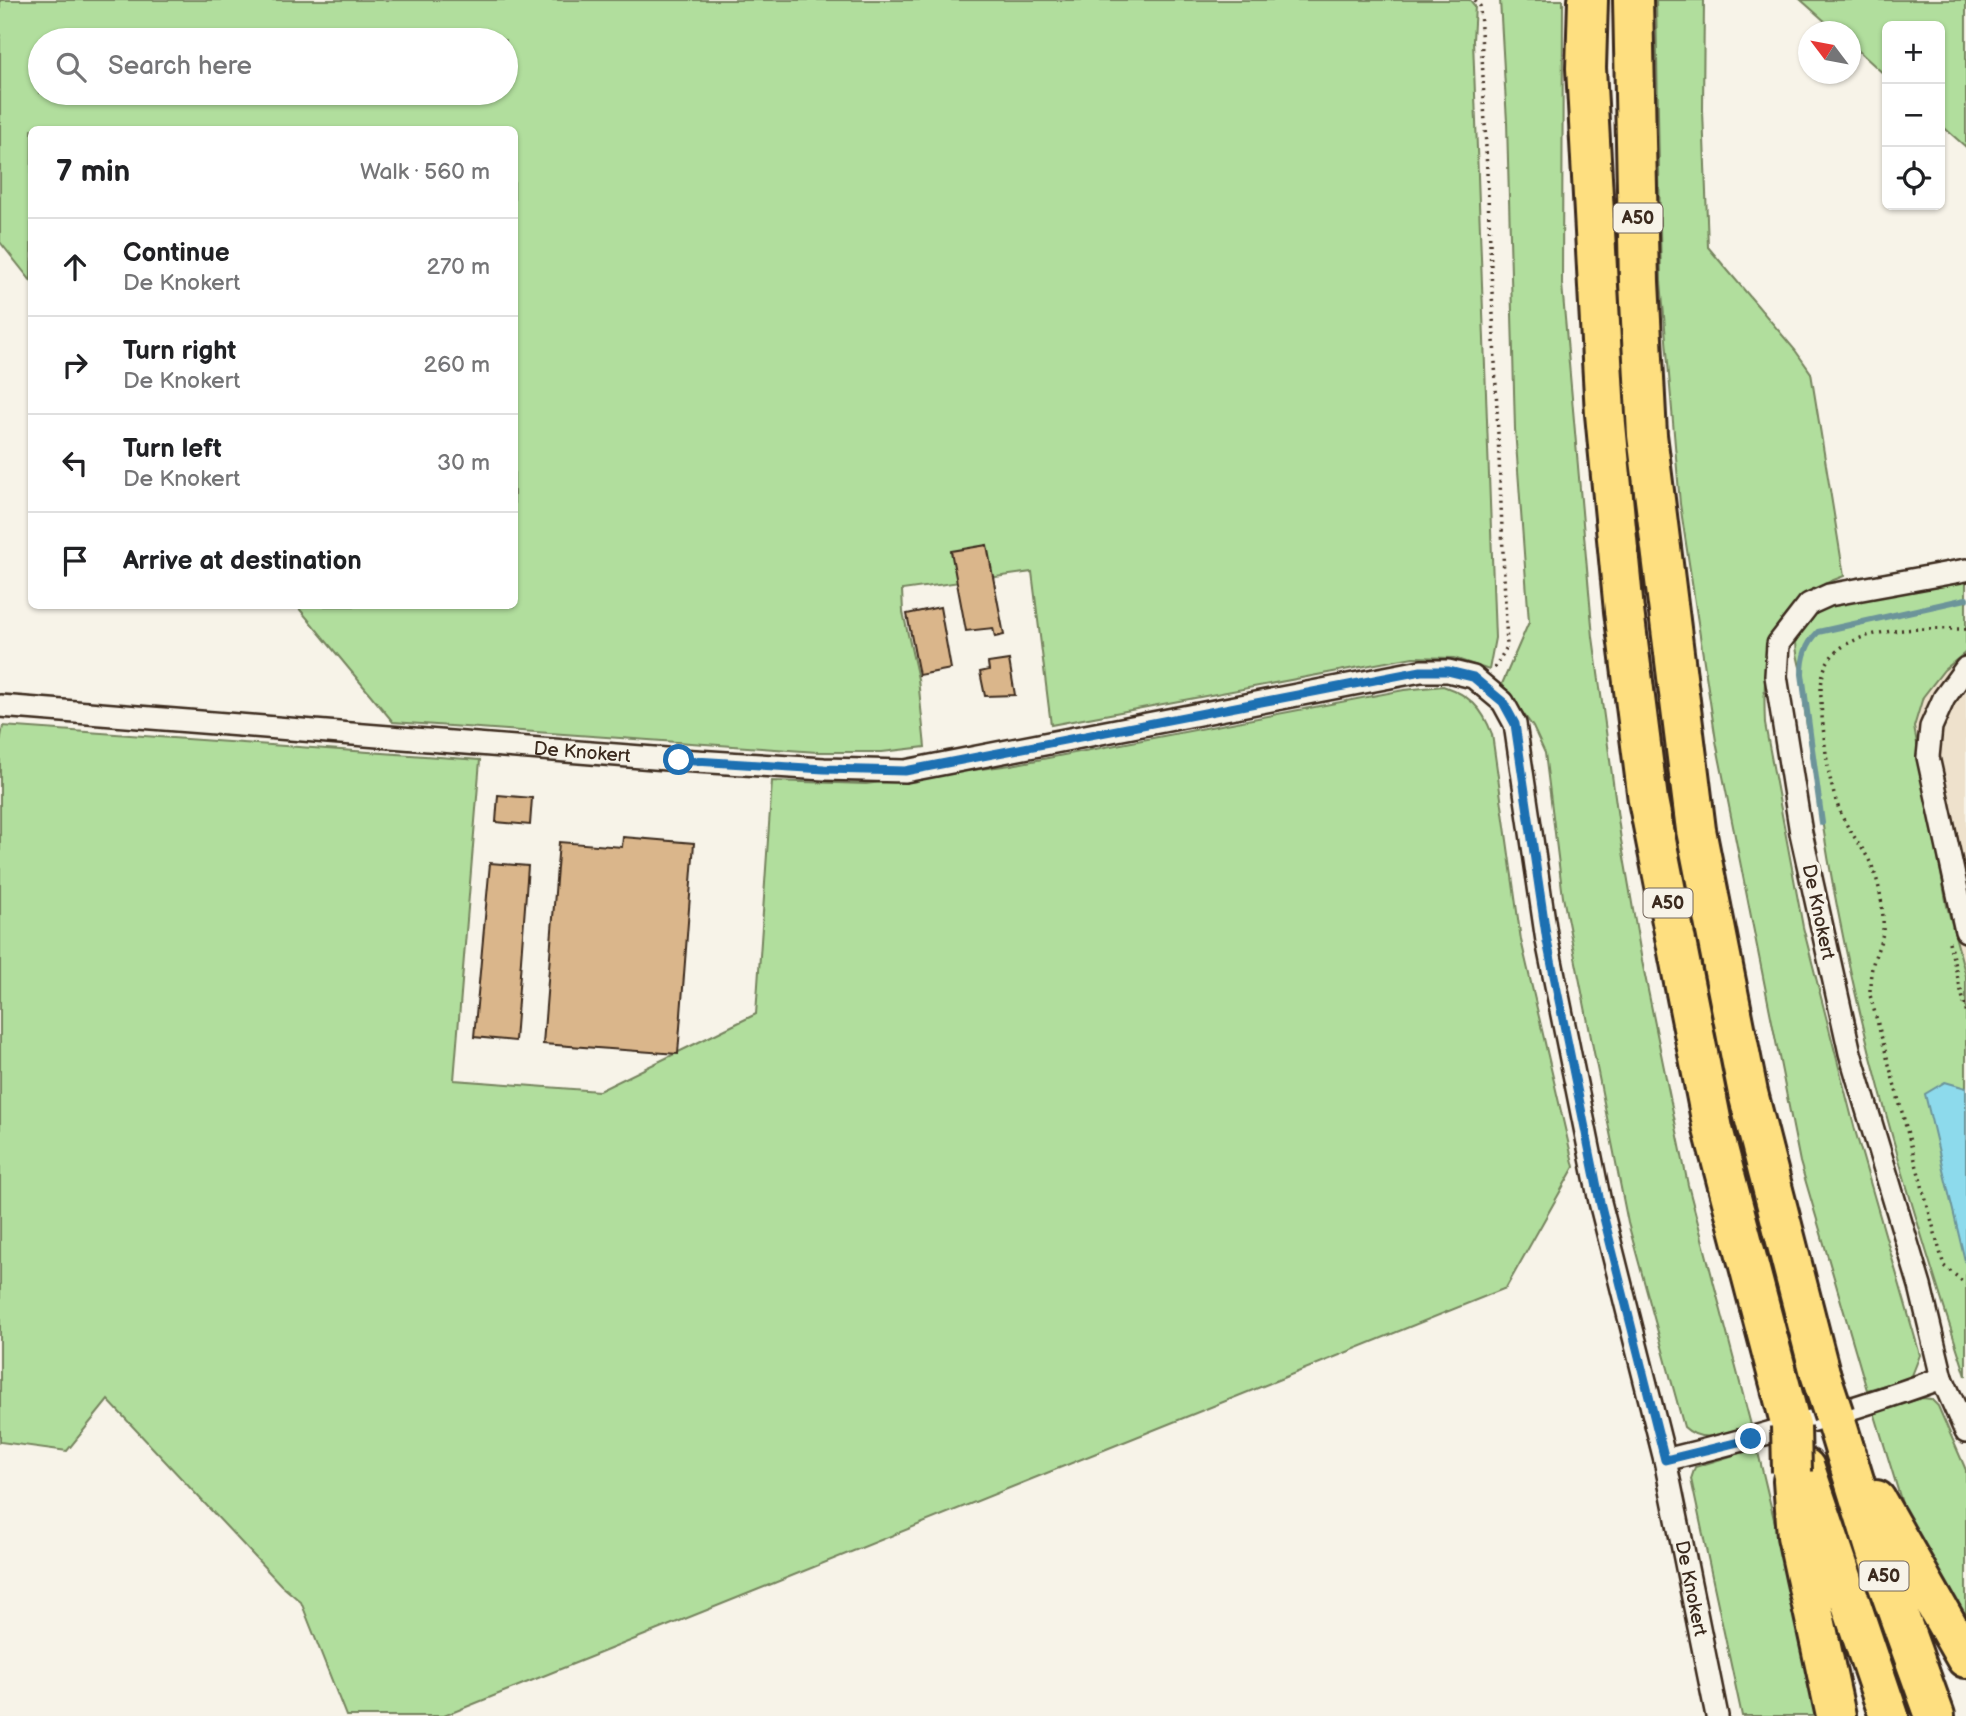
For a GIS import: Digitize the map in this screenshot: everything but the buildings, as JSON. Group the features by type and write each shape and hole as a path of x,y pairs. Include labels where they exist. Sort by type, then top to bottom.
{"highway":[{"name":"A50","path":"1588,0 1586,68 1605,414 1623,611 1648,800 1713,1129 1791,1426 1798,1470 1797,1536 1836,1716"},
{"name":"A50","path":"1633,0 1639,282 1647,435 1696,830 1748,1093 1821,1373 1876,1552 1935,1716"},
{"name":"A50","path":"1837,1425 1966,1658"},
{"name":"A50","path":"1798,1470 1889,1716"}],"street":[{"name":"De Knokert","path":"1966,570 1829,595 1809,604 1778,644 1776,676 1801,833 1850,1053 1920,1286 1942,1378 1966,1432"},
{"path":"1966,668 1944,698 1931,727 1928,757 1966,930"},
{"name":"De Knokert","path":"0,706 679,760 905,771 1421,671 1461,673 1484,684 1503,702 1518,735 1547,941 1600,1202 1665,1460 1717,1716"},
{"path":"1665,1460 1764,1435 1942,1378"}],"path":[{"path":"1475,0 1480,6 1507,647 1484,684"},
{"path":"1966,629 1919,629 1863,636 1840,647 1826,664 1821,698 1826,761 1840,812 1854,841 1866,855 1878,887 1883,933 1871,970 1870,995 1944,1266 1966,1284"}],"shaded area":[{"path":"1966,617 1966,1051 1896,668"}],"green space":[{"path":"0,0 1470,0 1475,6 1473,40 1495,638 1489,670 1454,658 1413,657 1051,725 1032,572 902,590 903,612 918,679 925,747 882,752 817,752 393,722 299,609 518,609 518,126 28,126 28,277 0,242"},
{"path":"1500,0 1563,0 1562,284 1593,637 1621,840 1642,961 1688,1185 1751,1425 1716,1436 1700,1436 1684,1427 1628,1223 1563,897 1545,753 1533,727 1502,684 1529,622 1515,429 1507,122"},
{"path":"1656,0 1704,0 1703,110 1708,247 1795,350 1811,373 1844,576 1819,587 1785,615 1769,652 1764,698 1765,724 1803,927 1855,1130 1920,1355 1911,1378 1867,1390 1800,1162 1716,741 1680,504 1661,281"},
{"path":"1801,0 1966,0 1966,147 1945,128 1945,21 1882,21 1882,72 1861,53 1861,21 1825,21"},
{"path":"1966,579 1966,652 1944,670 1923,697 1914,727 1947,906 1966,976 1966,1376 1900,1165 1862,1023 1832,879 1796,639 1814,608"},
{"path":"1443,686 1473,703 1484,716 1492,734 1521,940 1574,1167 1506,1288 444,1716 346,1716 301,1602 281,1585 108,1400 67,1451 0,1442 0,742 3,726 480,760 454,1080 599,1091 756,1014 772,781 866,784 1011,765 1404,690"},
{"path":"1922,1398 1931,1399 1938,1406 1966,1470 1966,1628 1909,1526 1874,1412"},
{"path":"1757,1448 1821,1716 1742,1716 1691,1479 1695,1467"}],"water":[{"path":"1945,1082 1966,1088 1966,1265 1925,1094"}],"waterway":[{"path":"1822,823 1802,674 1804,656 1810,641 1818,632 1966,599"}],"route":[{"path":"679,760 905,771 1421,671 1448,671 1473,677 1503,702 1518,735 1547,941 1600,1202 1665,1460 1751,1439"}]}
